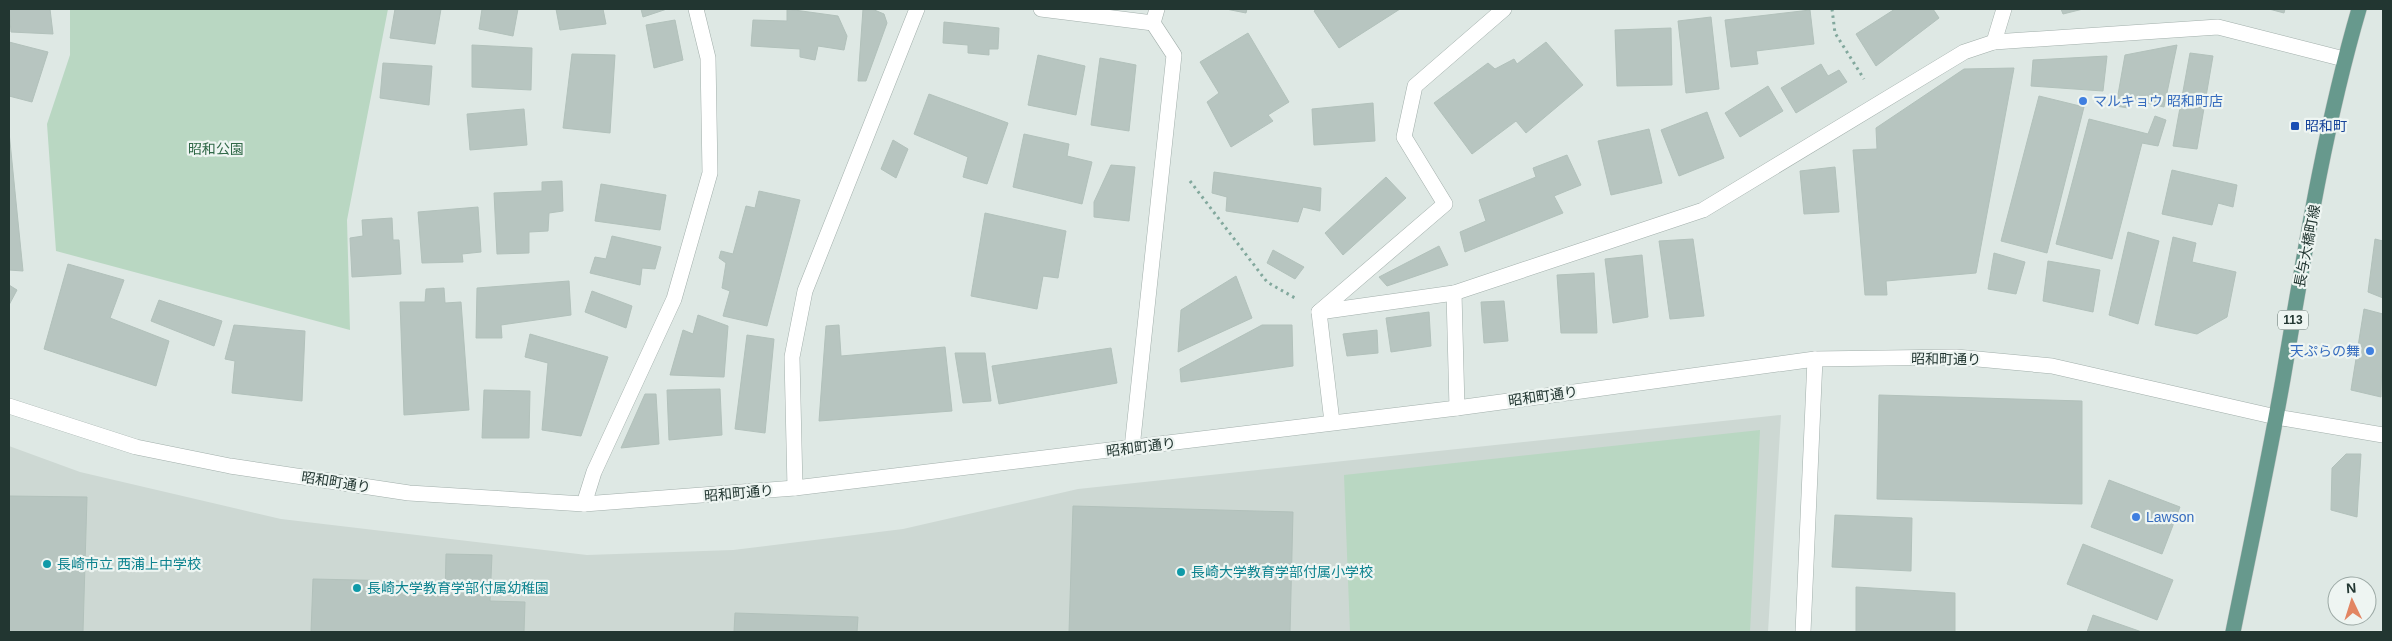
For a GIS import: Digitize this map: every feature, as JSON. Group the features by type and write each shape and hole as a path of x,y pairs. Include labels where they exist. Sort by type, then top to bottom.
{"main road":[{"name":"長与大橋町線","path":"2234,632 2276,417 2303,263 2344,59 2359,9"}],"street":[{"path":"584,504 594,472 674,299 710,173 708,58 696,9"},
{"path":"795,488 792,357 805,292 917,9"},
{"path":"1042,9 1155,16 1174,55 1132,448"},
{"path":"1319,312 1445,204 1404,137 1415,86 1504,9"},
{"path":"1994,42 2004,9"},
{"path":"1319,312 1454,293 1703,210 1964,52 1994,42 2218,27 2344,59"},
{"path":"1454,293 1457,408"},
{"path":"1319,312 1332,422"},
{"name":"昭和町通り","path":"9,406 136,446 230,466 409,493 584,504 795,488 1457,408 1815,359 1956,357 2052,366 2276,417 2383,435"},
{"path":"1803,632 1815,359"}],"path":[{"path":"1832,9 1835,33 1879,103"},
{"path":"1164,145 1267,282 1319,312"}],"shaded area":[{"path":"1781,415 1768,632 9,632 9,446 80,472 281,519 587,555 733,550 903,529 1078,489"}],"green space":[{"name":"昭和公園","path":"70,9 388,9 347,220 350,330 56,251 47,124 70,55"},
{"path":"1760,430 1750,632 1350,632 1344,475"}],"building":[{"path":"9,9 50,9 53,34 11,32"},
{"path":"395,9 441,9 435,44 390,38"},
{"path":"482,9 518,9 513,36 479,29"},
{"path":"556,9 603,9 606,24 560,30"},
{"path":"641,9 667,9 643,17"},
{"path":"787,9 838,16 847,36 844,50 818,46 815,60 800,57 800,49 751,46 753,20 787,21"},
{"path":"863,9 872,9 884,14 887,23 866,81 858,81"},
{"path":"1226,9 1247,9 1246,13"},
{"path":"1317,9 1400,9 1339,48 1314,11"},
{"path":"1895,9 1933,9 1939,18 1876,66 1856,34"},
{"path":"2061,9 2083,9 2063,14"},
{"path":"2269,9 2285,9 2284,13"},
{"path":"1810,10 1814,44 1756,51 1758,64 1731,67 1725,20"},
{"path":"1711,17 1719,89 1686,93 1678,21"},
{"path":"675,20 683,60 654,68 646,25"},
{"path":"944,22 999,28 998,49 989,49 989,55 968,53 968,45 943,43"},
{"path":"1671,28 1672,85 1617,86 1615,30"},
{"path":"1248,33 1289,102 1268,115 1273,121 1231,147 1207,102 1219,93 1200,62"},
{"path":"9,42 48,52 32,102 9,96"},
{"path":"1546,42 1583,85 1526,133 1516,121 1472,154 1434,103 1488,63 1495,69 1514,59 1517,64"},
{"path":"472,45 532,48 531,90 472,87"},
{"path":"2177,45 2164,107 2130,99 2128,108 2116,106 2125,55"},
{"path":"2190,53 2213,56 2197,149 2173,146"},
{"path":"572,54 615,55 610,133 563,128"},
{"path":"1038,55 1085,66 1076,115 1028,105"},
{"path":"2107,56 2103,91 2031,86 2033,60"},
{"path":"1100,58 1136,65 1129,131 1091,125"},
{"path":"383,63 432,66 429,105 380,98"},
{"path":"1821,64 1828,76 1839,70 1847,82 1796,113 1781,88"},
{"path":"2014,68 1976,273 1886,281 1887,295 1865,295 1853,150 1877,149 1876,128 1964,69"},
{"path":"1768,86 1783,111 1740,137 1725,113"},
{"path":"929,94 1008,123 987,184 963,177 968,157 914,134"},
{"path":"2039,96 2084,107 2047,253 2001,241"},
{"path":"1373,103 1375,141 1314,145 1312,109"},
{"path":"524,109 527,145 470,150 467,114"},
{"path":"1707,112 1724,158 1679,176 1661,130"},
{"path":"2155,116 2166,120 2158,146 2142,143 2112,259 2056,244 2089,119 2148,134"},
{"path":"1649,129 1662,183 1611,195 1598,141"},
{"path":"9,132 23,271 9,270"},
{"path":"1024,134 1069,144 1067,156 1092,162 1082,204 1013,187"},
{"path":"893,140 908,149 896,178 881,169"},
{"path":"1567,155 1581,185 1554,196 1563,213 1465,252 1460,232 1486,221 1479,200 1536,177 1533,168"},
{"path":"1111,165 1135,167 1129,221 1094,217 1094,202"},
{"path":"1835,167 1839,212 1804,214 1800,171"},
{"path":"2172,170 2237,185 2233,207 2218,203 2212,225 2162,214"},
{"path":"1214,172 1321,188 1320,211 1303,207 1298,222 1226,211 1227,197 1212,193"},
{"path":"1386,177 1406,198 1343,255 1325,233"},
{"path":"562,181 563,211 549,213 548,231 529,232 529,253 497,254 494,193 542,191 542,182"},
{"path":"601,184 666,195 660,230 595,221"},
{"path":"759,191 800,200 767,326 723,316 730,291 722,288 726,263 719,258 721,251 733,254 746,206 755,208"},
{"path":"478,207 481,252 462,254 463,262 422,263 418,212"},
{"path":"985,213 1066,231 1058,278 1043,276 1037,309 971,296"},
{"path":"392,218 393,240 399,240 401,274 352,277 350,238 363,236 362,220"},
{"path":"2128,232 2159,241 2138,324 2109,315"},
{"path":"612,236 661,247 655,269 642,268 640,285 590,273 595,257 606,259"},
{"path":"2173,237 2196,243 2192,262 2236,272 2227,317 2197,334 2155,325"},
{"path":"1693,239 1704,316 1670,319 1659,241"},
{"path":"2375,239 2383,241 2383,298 2368,292"},
{"path":"1439,246 1448,265 1387,286 1379,277"},
{"path":"1273,250 1304,267 1295,279 1267,263"},
{"path":"1994,253 2025,262 2016,294 1988,289"},
{"path":"1642,255 1648,317 1613,323 1605,259"},
{"path":"2048,261 2100,270 2093,312 2043,301"},
{"path":"68,264 124,280 110,318 169,341 156,386 44,349"},
{"path":"1594,273 1597,333 1561,333 1557,275"},
{"path":"1236,276 1252,318 1178,352 1181,310"},
{"path":"569,281 571,315 501,325 502,338 476,338 477,288"},
{"path":"9,285 17,290 9,305"},
{"path":"444,288 445,303 461,302 469,410 404,415 400,302 425,302 426,289"},
{"path":"592,291 632,306 626,328 585,312"},
{"path":"159,300 222,321 214,346 151,321"},
{"path":"1504,301 1508,341 1484,343 1481,302"},
{"name":"天ぷらの舞","path":"2364,309 2383,314 2381,397 2351,390"},
{"path":"1429,312 1431,346 1391,352 1386,318"},
{"path":"698,315 728,326 724,377 670,375 683,330 693,334"},
{"path":"234,325 305,331 302,401 232,393 235,361 225,359"},
{"path":"839,325 841,356 945,347 952,411 819,421 826,326"},
{"path":"1262,325 1292,325 1293,366 1181,382 1180,369"},
{"path":"1377,330 1378,353 1347,356 1343,334"},
{"path":"530,334 608,357 581,436 542,430 548,363 525,357"},
{"path":"747,335 774,339 765,433 735,429"},
{"path":"1111,348 1117,383 999,404 992,366"},
{"path":"955,353 985,353 991,401 963,403"},
{"path":"720,389 722,435 669,440 667,390"},
{"path":"484,390 530,391 529,438 482,438"},
{"path":"645,394 656,394 659,444 621,448"},
{"path":"1879,395 2082,401 2082,504 1877,499"},
{"path":"2346,454 2361,454 2357,517 2331,510 2332,468"},
{"name":"Lawson","path":"2109,480 2180,507 2162,554 2091,527"},
{"name":"長崎市立 西浦上中学校","path":"9,496 87,497 83,632 9,632"},
{"name":"長崎大学教育学部付属小学校","path":"1073,506 1293,512 1290,632 1069,632"},
{"path":"1835,515 1912,518 1911,571 1832,567"},
{"path":"2083,544 2173,580 2157,620 2067,584"},
{"name":"長崎大学教育学部付属幼稚園","path":"446,554 492,555 490,601 525,602 524,632 311,632 313,579 402,581 402,595 445,596"},
{"path":"1856,587 1955,593 1955,632 1856,632"},
{"path":"735,613 858,617 857,632 734,632"},
{"path":"2093,615 2142,632 2087,632"}],"place":[{"name":"マルキョウ 昭和町店","path":"2083,101"},
{"name":"昭和町","path":"2295,126"},
{"name":"天ぷらの舞","path":"2370,351"},
{"name":"Lawson","path":"2136,517"},
{"name":"長崎市立 西浦上中学校","path":"47,564"},
{"name":"長崎大学教育学部付属小学校","path":"1181,572"},
{"name":"長崎大学教育学部付属幼稚園","path":"357,588"}]}
